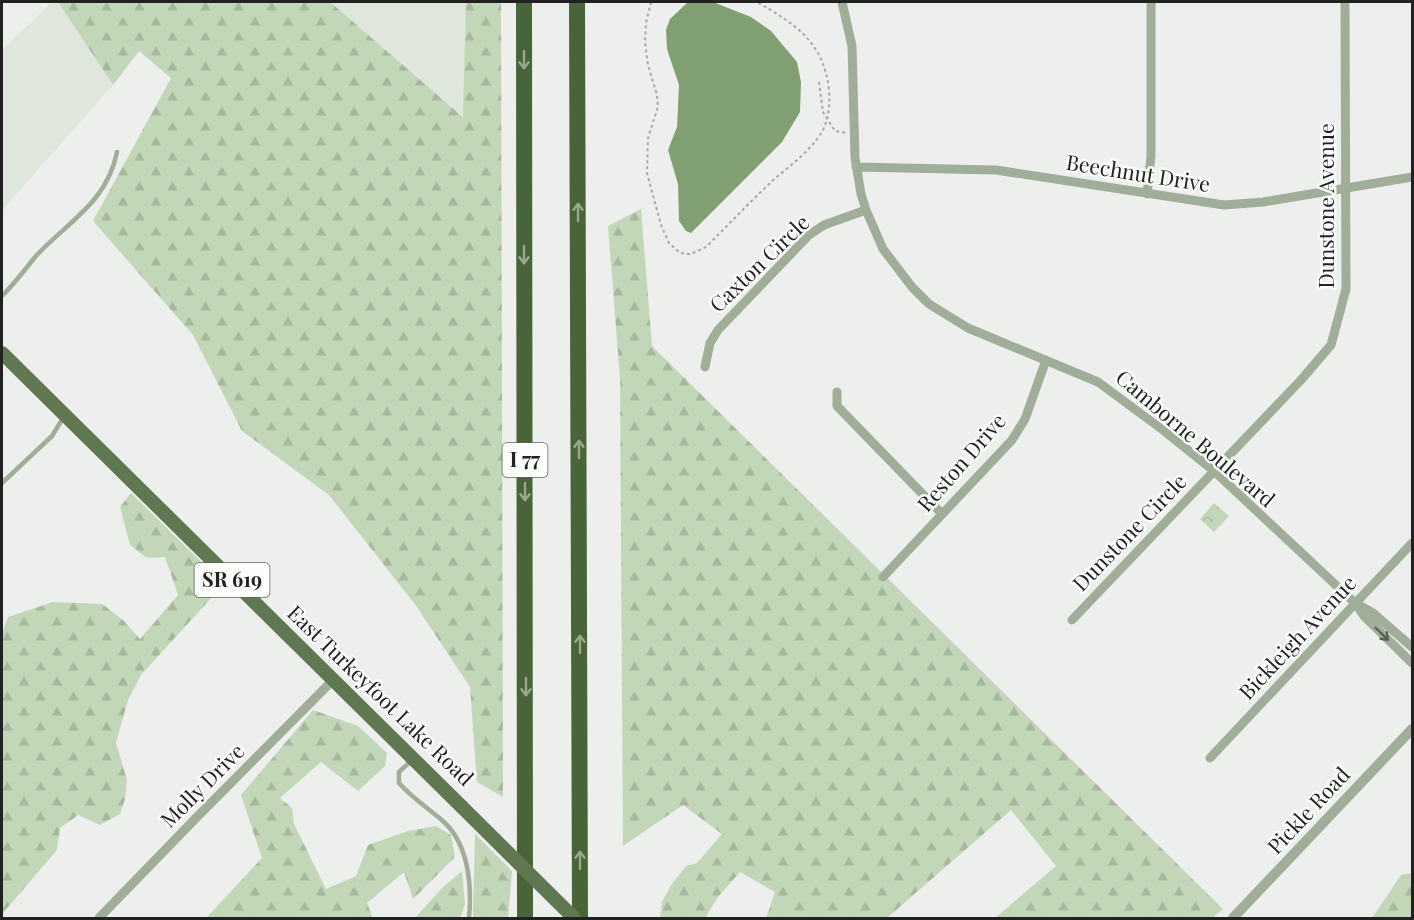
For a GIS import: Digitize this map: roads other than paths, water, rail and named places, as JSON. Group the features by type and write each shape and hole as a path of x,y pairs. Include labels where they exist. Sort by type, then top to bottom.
{"highway":[{"name":"I 77","path":"524,2 525,918"},
{"path":"578,2 580,918"}],"main road":[{"name":"East Turkeyfoot Lake Road","path":"2,353 574,918"}],"street":[{"name":"Camborne Boulevard","path":"842,2 852,46 856,167 866,210 883,249 912,287 929,304 968,328 1098,382 1163,430 1214,471 1355,603 1364,616 1413,663"},
{"path":"1147,194 1151,156 1151,2"},
{"name":"Dunstone Avenue","path":"1214,471 1301,380 1330,345 1347,289 1345,2"},
{"name":"Beechnut Drive","path":"856,167 996,170 1213,204 1236,205 1413,177"},
{"name":"Caxton Circle","path":"705,367 710,342 718,330 809,235 824,225 866,210"},
{"name":"Reston Drive","path":"883,577 1012,440 1025,418 1046,360"},
{"path":"837,392 837,406 942,514"},
{"name":"Dunstone Circle","path":"1072,620 1214,471"},
{"name":"Bickleigh Avenue","path":"1209,758 1413,543"},
{"name":"Camborne Boulevard","path":"1355,603 1373,613 1413,647"},
{"name":"Molly Drive","path":"99,918 333,680"},
{"name":"Pickle Road","path":"1233,918 1413,729"}],"lane":[{"path":"2,296 36,257 86,209 104,187 113,169 117,152"},
{"path":"2,483 52,436 65,416"},
{"path":"414,758 399,772 399,783 413,798 444,822 460,843 470,883 469,918"}]}
